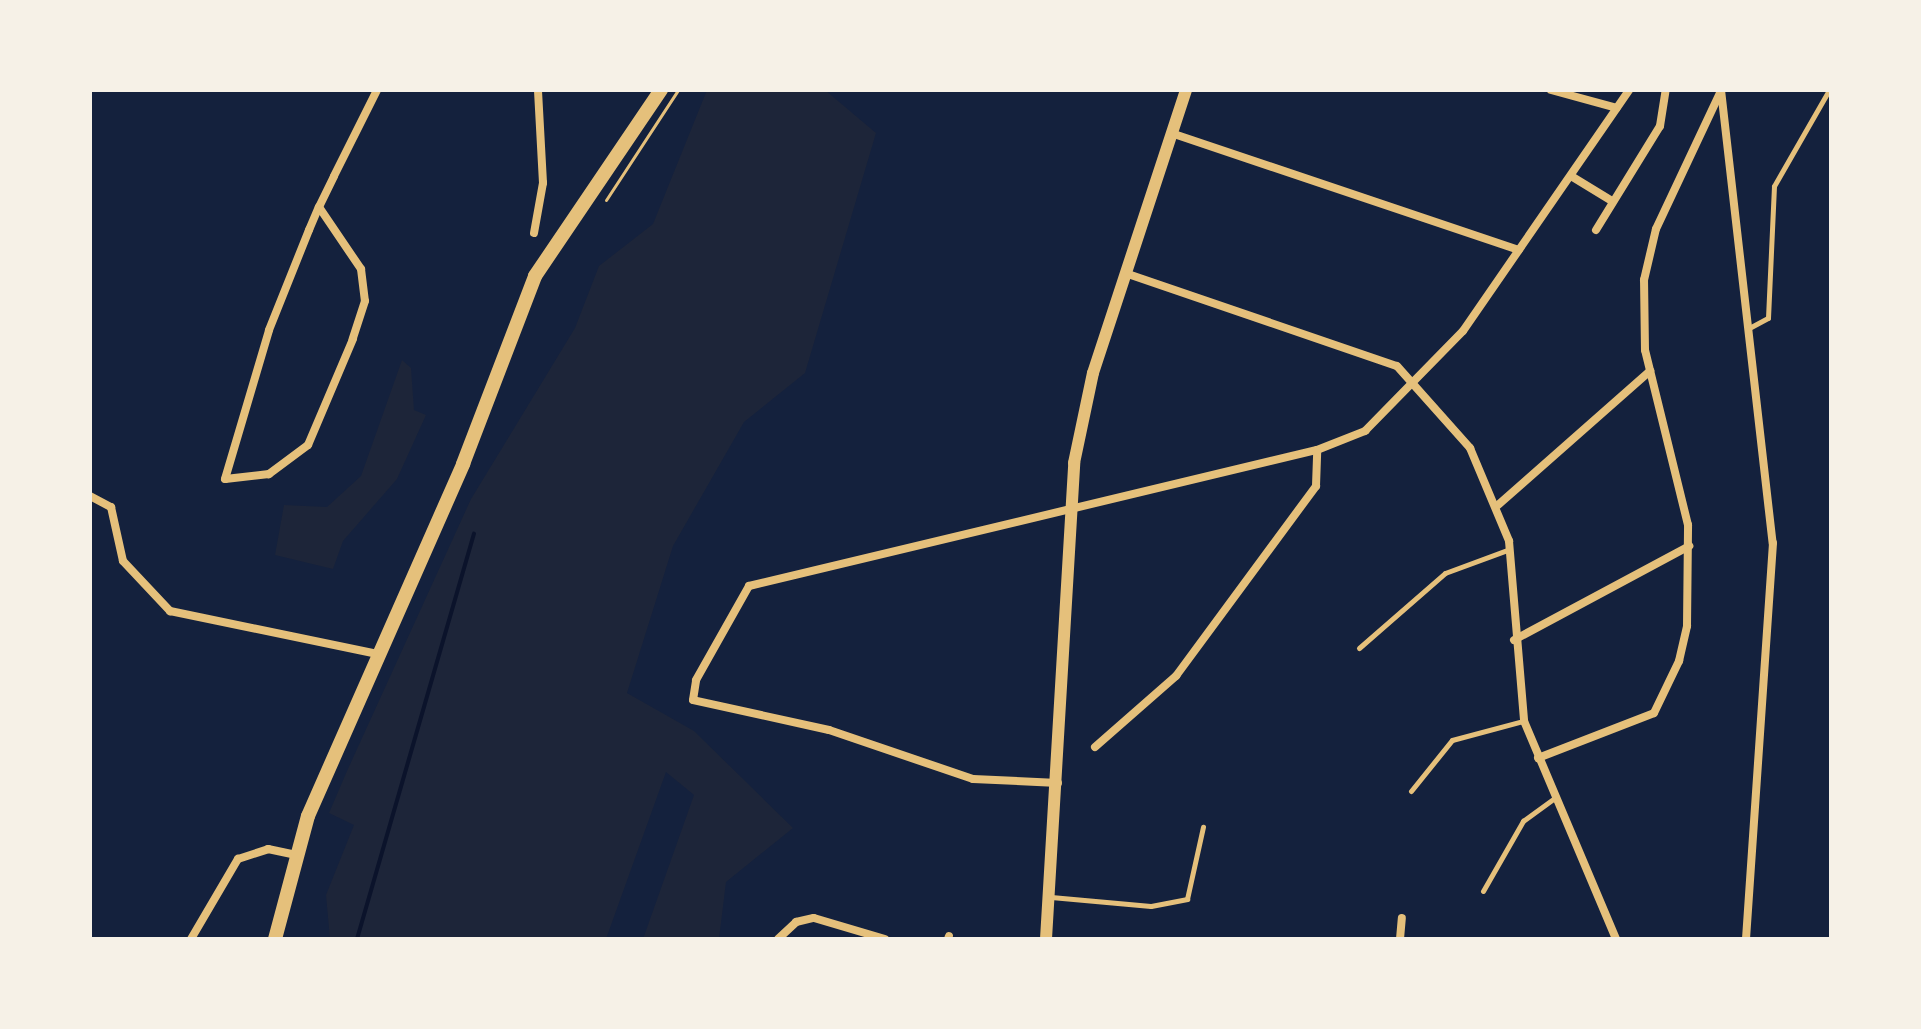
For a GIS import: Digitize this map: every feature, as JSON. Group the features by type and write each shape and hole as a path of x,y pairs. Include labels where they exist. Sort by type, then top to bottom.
{"main road":[{"path":"275,939 296,855 378,654 463,464 535,276 661,90"}],"street":[{"path":"319,207 361,269 357,328 308,445 269,474 225,479 269,330 319,207 377,90"},
{"path":"534,233 543,183 538,90"},
{"path":"1046,939 1058,783 1071,508 1080,432 1125,273 1186,90"},
{"path":"1551,90 1617,108"},
{"path":"1058,783 973,779 829,730 693,700 730,609 749,586 1317,450 1365,431 1412,387 1463,331 1629,90"},
{"path":"1596,230 1660,126 1666,90"},
{"path":"1721,90 1751,327 1773,562 1746,939"},
{"path":"1538,758 1659,709 1687,626 1689,546 1642,322 1649,252 1721,90"},
{"path":"1171,133 1519,250"},
{"path":"1571,176 1612,201"},
{"path":"1125,273 1397,366 1412,387 1470,448 1498,505 1510,549 1514,640 1524,721 1616,939"},
{"path":"1498,505 1650,371"},
{"path":"1095,747 1176,676 1316,486 1317,450"},
{"path":"90,496 111,507 123,561 170,611 378,654"},
{"path":"1514,640 1689,546"},
{"path":"191,939 238,859 268,849 296,855"},
{"path":"778,939 796,922 814,918 885,939"},
{"path":"1400,939 1402,918"}],"lane":[{"path":"1751,327 1768,318 1774,186 1829,90"},
{"path":"1359,648 1397,621 1435,579 1470,559 1510,549"},
{"path":"1411,791 1452,740 1524,721"},
{"path":"1483,891 1523,821 1555,798"},
{"path":"1051,897 1151,906 1187,899 1203,827"}],"shaded area":[{"path":"707,90 825,90 876,133 805,373 744,422 673,546 627,693 694,731 793,828 726,882 719,939 643,939 694,795 666,772 606,939 330,939 326,895 354,825 329,813 347,771 471,499 575,328 599,266 653,224"},
{"path":"402,360 411,368 414,410 426,415 397,479 343,541 333,569 275,555 284,505 327,507 361,476"}],"waterway":[{"path":"357,939 474,534"}]}
